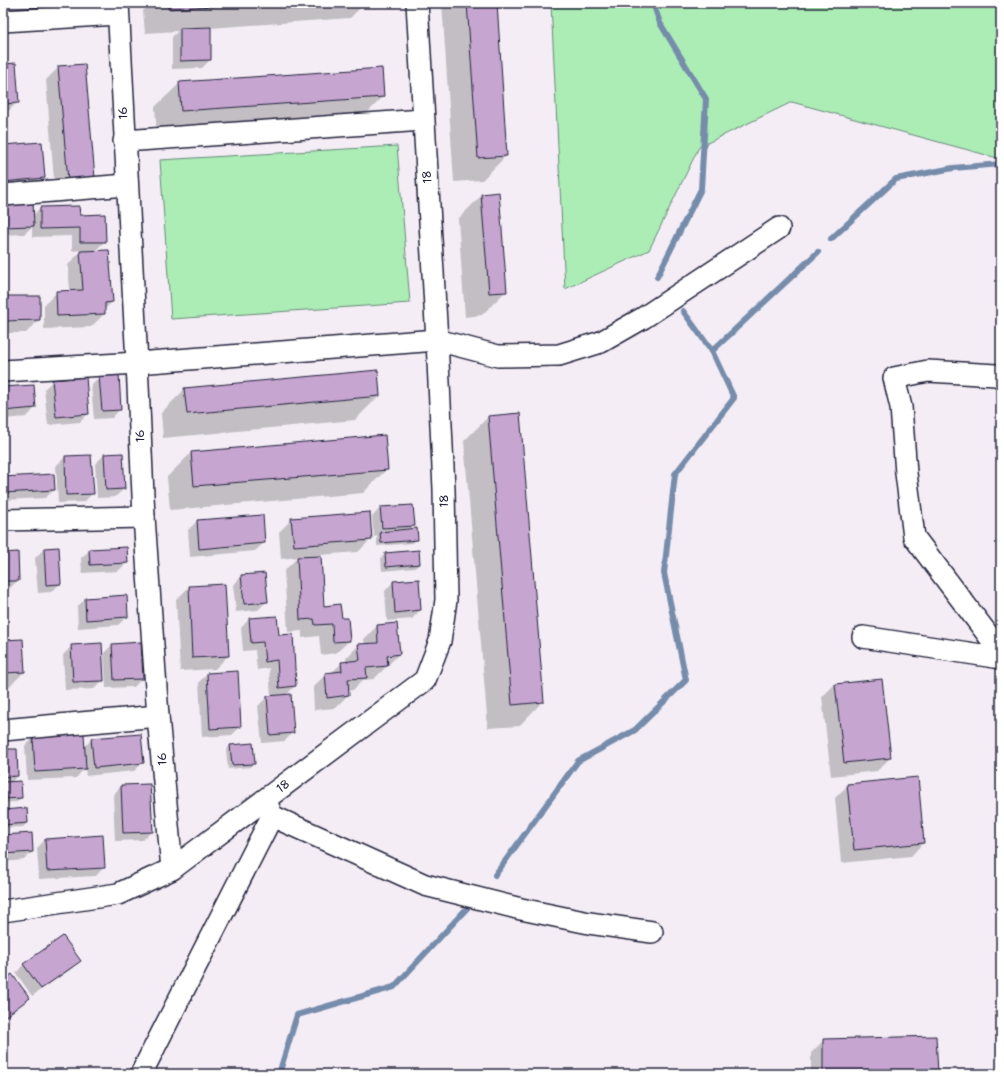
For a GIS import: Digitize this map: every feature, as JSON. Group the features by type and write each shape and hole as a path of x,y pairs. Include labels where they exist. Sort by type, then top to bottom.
{"street":[{"name":"18","path":"3,911 118,894 172,869 269,808 425,680 440,641 446,600 444,489 437,340 417,3"},
{"path":"3,21 118,9"},
{"name":"16","path":"118,9 144,516 158,716 172,869"},
{"path":"124,141 424,120"},
{"path":"3,195 127,185"},
{"path":"3,371 137,363 437,340 498,356 559,355 601,342 643,318 780,228"},
{"path":"1001,377 996,375 928,371 894,378 901,407 906,473 914,537 1001,652"},
{"path":"3,520 144,516"},
{"path":"863,637 1001,658"},
{"path":"3,730 158,716"},
{"path":"141,1074 269,808 425,885 521,909 588,923 652,932"}],"green space":[{"path":"551,3 1001,3 1001,159 792,102 699,147 649,250 565,289"},
{"path":"397,146 410,303 171,319 160,160"}],"building":[{"path":"168,3 257,3 168,9"},
{"path":"467,3 497,3 507,156 478,158"},
{"path":"211,27 211,60 180,61 180,28"},
{"path":"16,63 19,103 3,104 3,64"},
{"path":"85,64 95,178 68,181 58,66"},
{"path":"382,68 384,97 181,111 179,82"},
{"path":"42,142 45,178 3,182 3,145"},
{"path":"499,192 507,292 489,293 481,194"},
{"path":"3,202 33,202 34,226 3,227"},
{"path":"79,206 80,215 105,214 106,242 80,242 80,228 40,229 40,207"},
{"path":"109,250 113,302 105,303 105,314 57,316 56,291 83,290 80,251"},
{"path":"3,261 5,261 6,296 40,296 40,320 3,321"},
{"path":"378,370 380,396 187,414 184,388"},
{"path":"119,374 121,410 102,411 99,376"},
{"path":"86,377 89,414 56,417 52,380"},
{"path":"34,385 36,408 3,411 3,387"},
{"path":"520,413 544,702 512,705 488,416"},
{"path":"385,435 388,470 194,486 191,452"},
{"path":"123,453 125,489 106,490 104,454"},
{"path":"91,455 94,494 66,495 65,456"},
{"path":"54,474 55,490 3,493 3,477"},
{"path":"413,505 415,526 382,528 380,507"},
{"path":"370,512 372,540 294,546 291,518"},
{"path":"263,515 265,543 199,549 197,520"},
{"path":"417,528 418,540 381,543 380,532"},
{"path":"59,547 61,584 46,585 44,548"},
{"path":"127,547 128,563 90,565 89,549"},
{"path":"419,550 420,564 386,567 385,553"},
{"path":"18,552 19,581 3,581 3,553"},
{"path":"321,556 324,606 340,604 342,618 348,618 350,641 333,642 332,624 315,625 314,619 300,620 297,557"},
{"path":"265,573 268,602 244,604 241,575"},
{"path":"419,579 421,610 395,613 393,581"},
{"path":"225,584 229,656 192,658 189,586"},
{"path":"127,595 128,617 86,620 85,598"},
{"path":"277,616 279,635 293,634 296,686 279,688 277,660 265,662 263,642 251,643 249,618"},
{"path":"397,623 400,654 387,656 388,666 366,668 367,678 348,679 349,695 327,698 325,673 342,671 341,662 360,660 358,644 378,643 377,625"},
{"path":"23,639 25,672 3,673 3,640"},
{"path":"141,642 143,679 114,680 112,644"},
{"path":"102,643 104,681 73,682 71,645"},
{"path":"238,671 241,727 210,729 207,673"},
{"path":"882,679 891,758 844,763 835,684"},
{"path":"291,694 294,733 270,735 267,696"},
{"path":"84,734 86,769 35,772 33,737"},
{"path":"141,734 144,763 94,768 91,738"},
{"path":"253,743 255,764 232,765 230,745"},
{"path":"3,749 17,749 18,776 3,777"},
{"path":"918,777 924,843 854,850 847,784"},
{"path":"21,781 22,798 3,799 3,782"},
{"path":"150,784 153,832 123,833 121,785"},
{"path":"27,808 28,823 3,825 3,810"},
{"path":"32,833 33,852 3,854 3,835"},
{"path":"103,835 105,868 47,871 45,839"},
{"path":"63,936 81,961 41,989 23,964"},
{"path":"12,974 30,998 3,1018 3,980"},
{"path":"936,1036 938,1073 823,1074 823,1039"}],"waterway":[{"path":"653,3 660,23 706,99 701,189 657,277"},
{"path":"831,239 896,179 953,168 1001,164"},
{"path":"712,351 818,252"},
{"path":"495,875 578,761 635,730 686,680 664,573 675,474 734,398 712,351 683,311"},
{"path":"279,1074 297,1015 394,987 469,906"}]}
